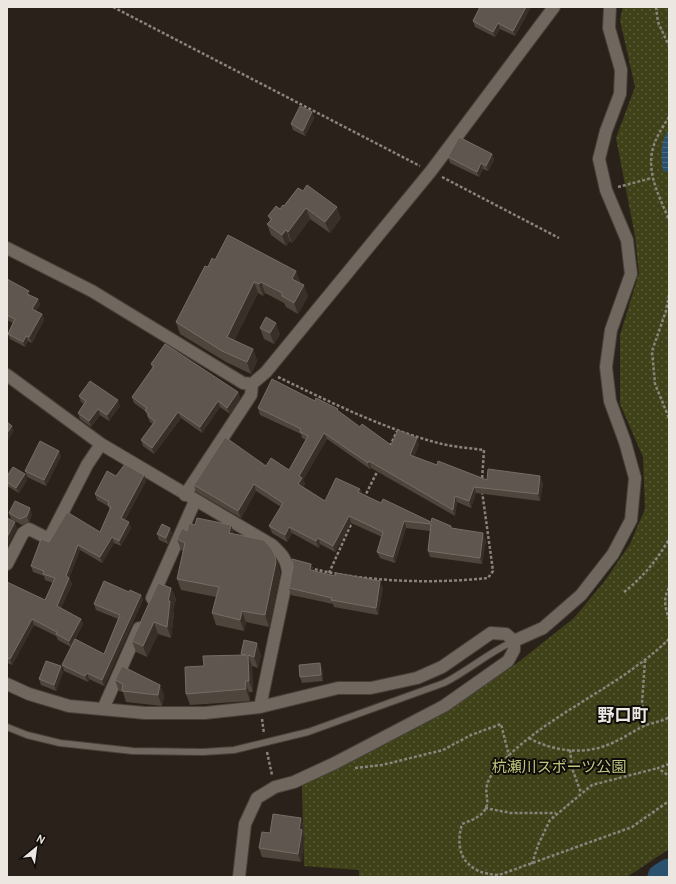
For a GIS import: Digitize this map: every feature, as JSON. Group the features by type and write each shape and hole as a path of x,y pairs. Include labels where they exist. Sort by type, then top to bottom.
{"street":[{"path":"103,709 146,612 190,498 251,395 252,384 266,372 431,171 554,7"},
{"path":"514,641 543,628 581,595 613,554 631,520 635,478 625,442 610,401 606,367 610,330 630,274 627,240 606,190 599,159 606,131 620,94 621,70 609,28 610,7"},
{"path":"7,248 92,291 243,383 252,384"},
{"path":"7,375 101,444 190,498 272,545 282,553 287,562 288,573 260,706"},
{"path":"7,564 23,533 29,529 49,539 87,464 101,444"},
{"path":"7,684 29,694 69,706 145,713 205,713 260,706 338,688 371,688 417,678 442,667 491,633 506,634 514,641 514,650 508,661 444,706 345,758 294,782 275,787 257,798 245,824 239,877"}],"lane":[{"path":"7,726 27,735 60,743 134,751 203,752 234,750 308,732 437,686 460,675 499,647 514,641"}],"path":[{"path":"113,7 559,238"},
{"path":"656,7 658,22 669,46"},
{"path":"669,117 655,142 649,164 652,178 669,220"},
{"path":"606,190 652,178"},
{"path":"669,295 666,311 652,351 655,384 669,418"},
{"path":"266,372 345,409 398,430 440,444 484,450 482,482"},
{"path":"388,451 398,430"},
{"path":"361,504 381,464"},
{"path":"309,567 329,573 409,581 488,578 493,571 482,489"},
{"path":"329,573 354,518"},
{"path":"624,592 637,582 664,548 669,539"},
{"path":"669,588 665,597 665,609 669,619"},
{"path":"669,639 645,659 529,738 509,756 493,773 486,786 487,804 483,813 462,824 459,845 461,857 470,866 486,875 499,875 532,865 632,827 669,800"},
{"path":"645,659 642,703 646,725"},
{"path":"665,720 669,717"},
{"path":"529,738 551,747 570,750 589,750 606,746 646,725 669,720"},
{"path":"345,758 355,768 382,765 443,750 471,735 501,724 509,756"},
{"path":"570,750 572,768 581,793"},
{"path":"532,865 538,846 550,820 581,793 592,785 669,764"},
{"path":"658,768 669,776"},
{"path":"485,808 511,814 557,813"}],"green space":[{"name":"杭瀬川スポーツ公園","path":"623,7 669,7 669,849 627,877 359,877 359,870 304,866 302,784 439,716 516,664 574,618 604,582 630,544 645,509 643,457 620,404 620,335 639,273 635,236 616,138 635,87 620,20"}],"water":[{"path":"669,130 668,172 663,171 662,155 664,139"}],"building":[{"path":"480,7 526,7 513,31 498,23 493,32 473,21"},
{"path":"300,106 312,112 303,131 291,124"},
{"path":"459,137 492,154 486,166 481,163 477,172 448,157"},
{"path":"307,185 337,207 325,222 306,208 288,232 286,230 282,235 267,224 272,219 268,216 276,206 280,209 283,205 284,206 298,188 303,191"},
{"path":"228,235 296,271 292,279 304,285 294,303 282,296 282,293 261,282 259,284 254,282 227,337 253,349 247,362 222,351 176,322 205,266 208,267 212,258 215,260"},
{"path":"7,279 29,291 27,294 38,299 32,309 42,314 29,337 26,336 23,342 8,334 15,319 7,315"},
{"path":"266,317 276,323 270,333 260,328"},
{"path":"165,344 238,392 227,408 218,401 200,427 178,412 152,448 141,440 155,421 148,416 149,414 145,410 147,408 132,397 154,366 151,364"},
{"path":"272,379 315,401 316,398 338,409 337,410 360,427 362,424 391,445 398,430 417,438 410,455 437,465 438,461 487,480 488,469 540,476 538,494 474,487 469,501 455,496 453,510 369,461 368,463 324,433 299,476 302,478 298,484 325,501 336,478 360,489 358,492 381,503 383,499 431,522 432,518 451,526 451,528 483,533 480,558 428,551 431,524 404,521 393,557 377,552 383,532 349,516 333,546 318,538 316,541 289,527 285,535 269,526 283,503 254,484 238,511 194,485 225,437 266,466 271,458 289,470 308,436 300,432 301,429 258,408"},
{"path":"90,381 118,400 107,415 98,409 89,421 78,413 86,401 79,396"},
{"path":"7,422 12,426 7,433"},
{"path":"40,441 59,451 44,480 25,471"},
{"path":"125,464 144,475 121,518 129,522 119,541 112,537 100,557 78,545 66,576 69,578 57,606 81,619 69,641 56,634 57,632 32,619 10,659 7,658 7,582 45,600 55,578 43,574 44,571 31,566 41,539 49,542 67,512 100,532 111,507 108,505 109,502 95,494 107,471 116,476"},
{"path":"13,467 25,474 16,488 7,482 7,476"},
{"path":"15,501 30,508 27,516 20,519 9,513"},
{"path":"7,518 15,522 7,537"},
{"path":"197,518 231,525 229,533 264,540 271,548 276,562 265,615 242,611 240,620 212,613 219,587 177,579 185,543 177,539 182,528 187,531 189,523 195,525"},
{"path":"162,524 170,528 166,538 157,534"},
{"path":"292,559 311,564 310,570 335,576 336,573 380,581 376,608 331,600 332,598 289,588 293,567"},
{"path":"104,581 129,592 130,590 141,595 102,680 87,673 85,676 62,665 75,639 104,654 120,615 94,604"},
{"path":"158,583 171,588 168,601 170,601 167,627 154,622 143,646 132,641"},
{"path":"244,640 257,643 254,657 248,655 249,681 245,681 246,689 186,694 185,667 204,666 203,656 246,655 241,654"},
{"path":"46,661 61,666 54,685 39,679"},
{"path":"320,663 321,675 300,677 299,665"},
{"path":"122,666 160,685 158,695 122,691 123,684 115,680"},
{"path":"273,814 301,818 299,829 302,830 298,854 259,848 262,832 270,833"}],"waterway":[{"path":"661,877 669,872"}],"district":[{"name":"野口町","path":"623,715"}]}
